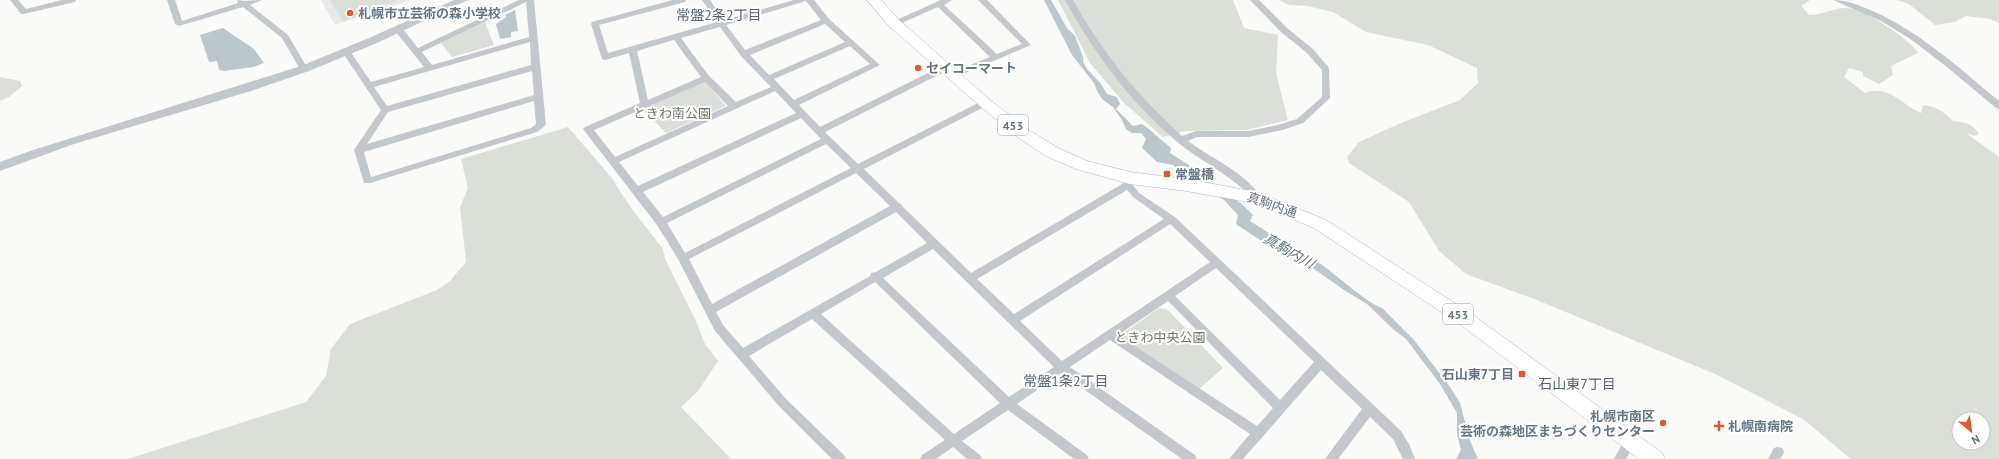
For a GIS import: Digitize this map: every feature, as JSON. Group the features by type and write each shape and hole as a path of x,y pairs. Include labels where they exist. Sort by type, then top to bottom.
{"highway":[{"name":"真駒内通","path":"874,0 894,23 985,103 1024,134 1052,152 1082,165 1129,182 1186,185 1251,197 1299,214 1348,241 1502,344 1655,459"}],"street":[{"path":"14,0 24,12 72,0"},
{"path":"171,0 179,24 241,2 258,0"},
{"path":"0,167 71,142 304,70 347,53 463,0"},
{"path":"416,52 525,0"},
{"path":"530,0 541,125 534,130 366,181 359,150 385,110 535,67"},
{"path":"682,0 595,24 605,58 803,0"},
{"path":"706,0 721,24 744,54 769,78 802,114 898,206 1061,367 1191,459"},
{"path":"793,104 876,66 826,21 810,0"},
{"path":"894,23 948,0"},
{"path":"819,131 949,72 996,58 1027,45 982,0"},
{"path":"1069,0 1097,45 1145,107 1181,140 1248,187 1251,197"},
{"path":"1181,140 1196,134 1248,134 1280,128 1300,121 1326,98 1326,70 1310,50 1284,30 1254,0"},
{"path":"1837,0 1868,12 1899,28 1945,61 1999,106"},
{"path":"241,2 285,37 304,70"},
{"path":"939,4 996,58"},
{"path":"744,54 826,21"},
{"path":"399,30 430,68"},
{"path":"676,36 706,78 734,106"},
{"path":"370,85 534,38"},
{"path":"769,78 850,43"},
{"path":"632,49 646,104"},
{"path":"347,53 370,85 385,110"},
{"path":"706,78 588,129 661,222 683,258 719,328 782,402 840,459"},
{"path":"614,161 777,87"},
{"path":"359,150 538,97"},
{"path":"683,258 985,103"},
{"path":"637,192 802,114"},
{"path":"661,222 828,139"},
{"path":"970,278 1129,182 1136,195 1171,219 1370,408 1397,435 1406,448 1408,459"},
{"path":"710,310 898,206"},
{"path":"1013,320 1171,219"},
{"path":"741,355 875,276 935,243"},
{"path":"926,459 1216,262"},
{"path":"875,276 1009,404 1083,459"},
{"path":"1168,294 1280,408"},
{"path":"813,313 954,441 976,459"},
{"path":"1109,334 1258,433"},
{"path":"1235,459 1320,362"},
{"path":"1331,459 1370,408"},
{"path":"1620,459 1630,441"}],"shaded area":[{"name":"札幌市立芸術の森小学校","path":"321,0 411,0 335,25"}],"green space":[{"name":"札幌市立芸術の森小学校","path":"330,0 399,0 343,21"},
{"path":"1058,0 1233,0 1244,28 1278,35 1276,73 1288,120 1246,130 1185,131 1163,137 1124,103 1090,63"},
{"path":"1279,0 1810,0 1801,6 1809,15 1837,9 1854,9 1874,18 1896,32 1918,53 1891,66 1893,75 1879,84 1863,76 1863,72 1849,68 1844,77 1865,93 1881,91 1888,93 1921,113 1923,105 1928,106 1940,110 1953,121 1968,124 1979,134 1974,136 1966,133 1999,157 1999,459 1851,459 1803,419 1715,374 1537,300 1466,274 1439,251 1409,202 1349,163 1347,157 1359,142 1401,123 1460,100 1478,83 1477,68 1428,45 1366,32 1333,12 1308,6 1289,5"},
{"path":"1897,0 1999,0 1999,23 1990,19 1966,16 1955,22 1935,25 1909,4"},
{"path":"485,22 494,45 452,57 441,43"},
{"path":"0,77 20,81 22,86 9,97 0,101"},
{"name":"ときわ南公園","path":"705,82 726,106 666,133 642,109"},
{"path":"568,127 611,177 631,208 663,249 665,259 695,319 705,344 718,361 698,391 681,407 731,459 128,459 306,402 326,376 331,349 350,324 437,290 449,282 466,262 460,207 468,188 461,159"},
{"name":"ときわ中央公園","path":"1159,308 1168,310 1223,368 1198,390 1120,339 1121,335"}],"water":[{"name":"真駒内川","path":"1044,0 1051,0 1067,28 1075,36 1083,57 1083,62 1087,69 1101,84 1107,94 1117,97 1120,104 1116,109 1133,126 1142,124 1146,127 1171,148 1170,153 1189,165 1190,170 1242,204 1253,215 1250,221 1300,253 1307,255 1373,304 1382,308 1414,340 1448,384 1460,403 1470,441 1478,459 1456,459 1461,450 1457,434 1457,413 1440,384 1406,339 1394,330 1367,304 1344,290 1283,247 1260,240 1236,224 1238,215 1224,200 1181,173 1173,165 1157,162 1142,148 1146,139 1141,133 1132,133 1126,129 1113,107 1102,99 1094,83 1072,55"},
{"path":"515,10 518,31 511,32 511,37 500,39 496,24 506,17 505,15"},
{"path":"223,28 254,49 264,63 253,67 224,71 219,70 217,61 209,62 200,35"}],"place":[{"name":"札幌市立芸術の森小学校","path":"350,13"},
{"name":"セイコーマート","path":"918,68"},
{"name":"常盤橋","path":"1167,174"},
{"name":"石山東7丁目","path":"1522,374"},
{"name":"札幌市南区 芸術の森地区まちづくりセンター","path":"1663,423"},
{"name":"札幌南病院","path":"1719,426"}],"district":[{"name":"常盤2条2丁目","path":"719,15"},
{"name":"常盤1条2丁目","path":"1066,381"},
{"name":"石山東7丁目","path":"1577,384"}]}
